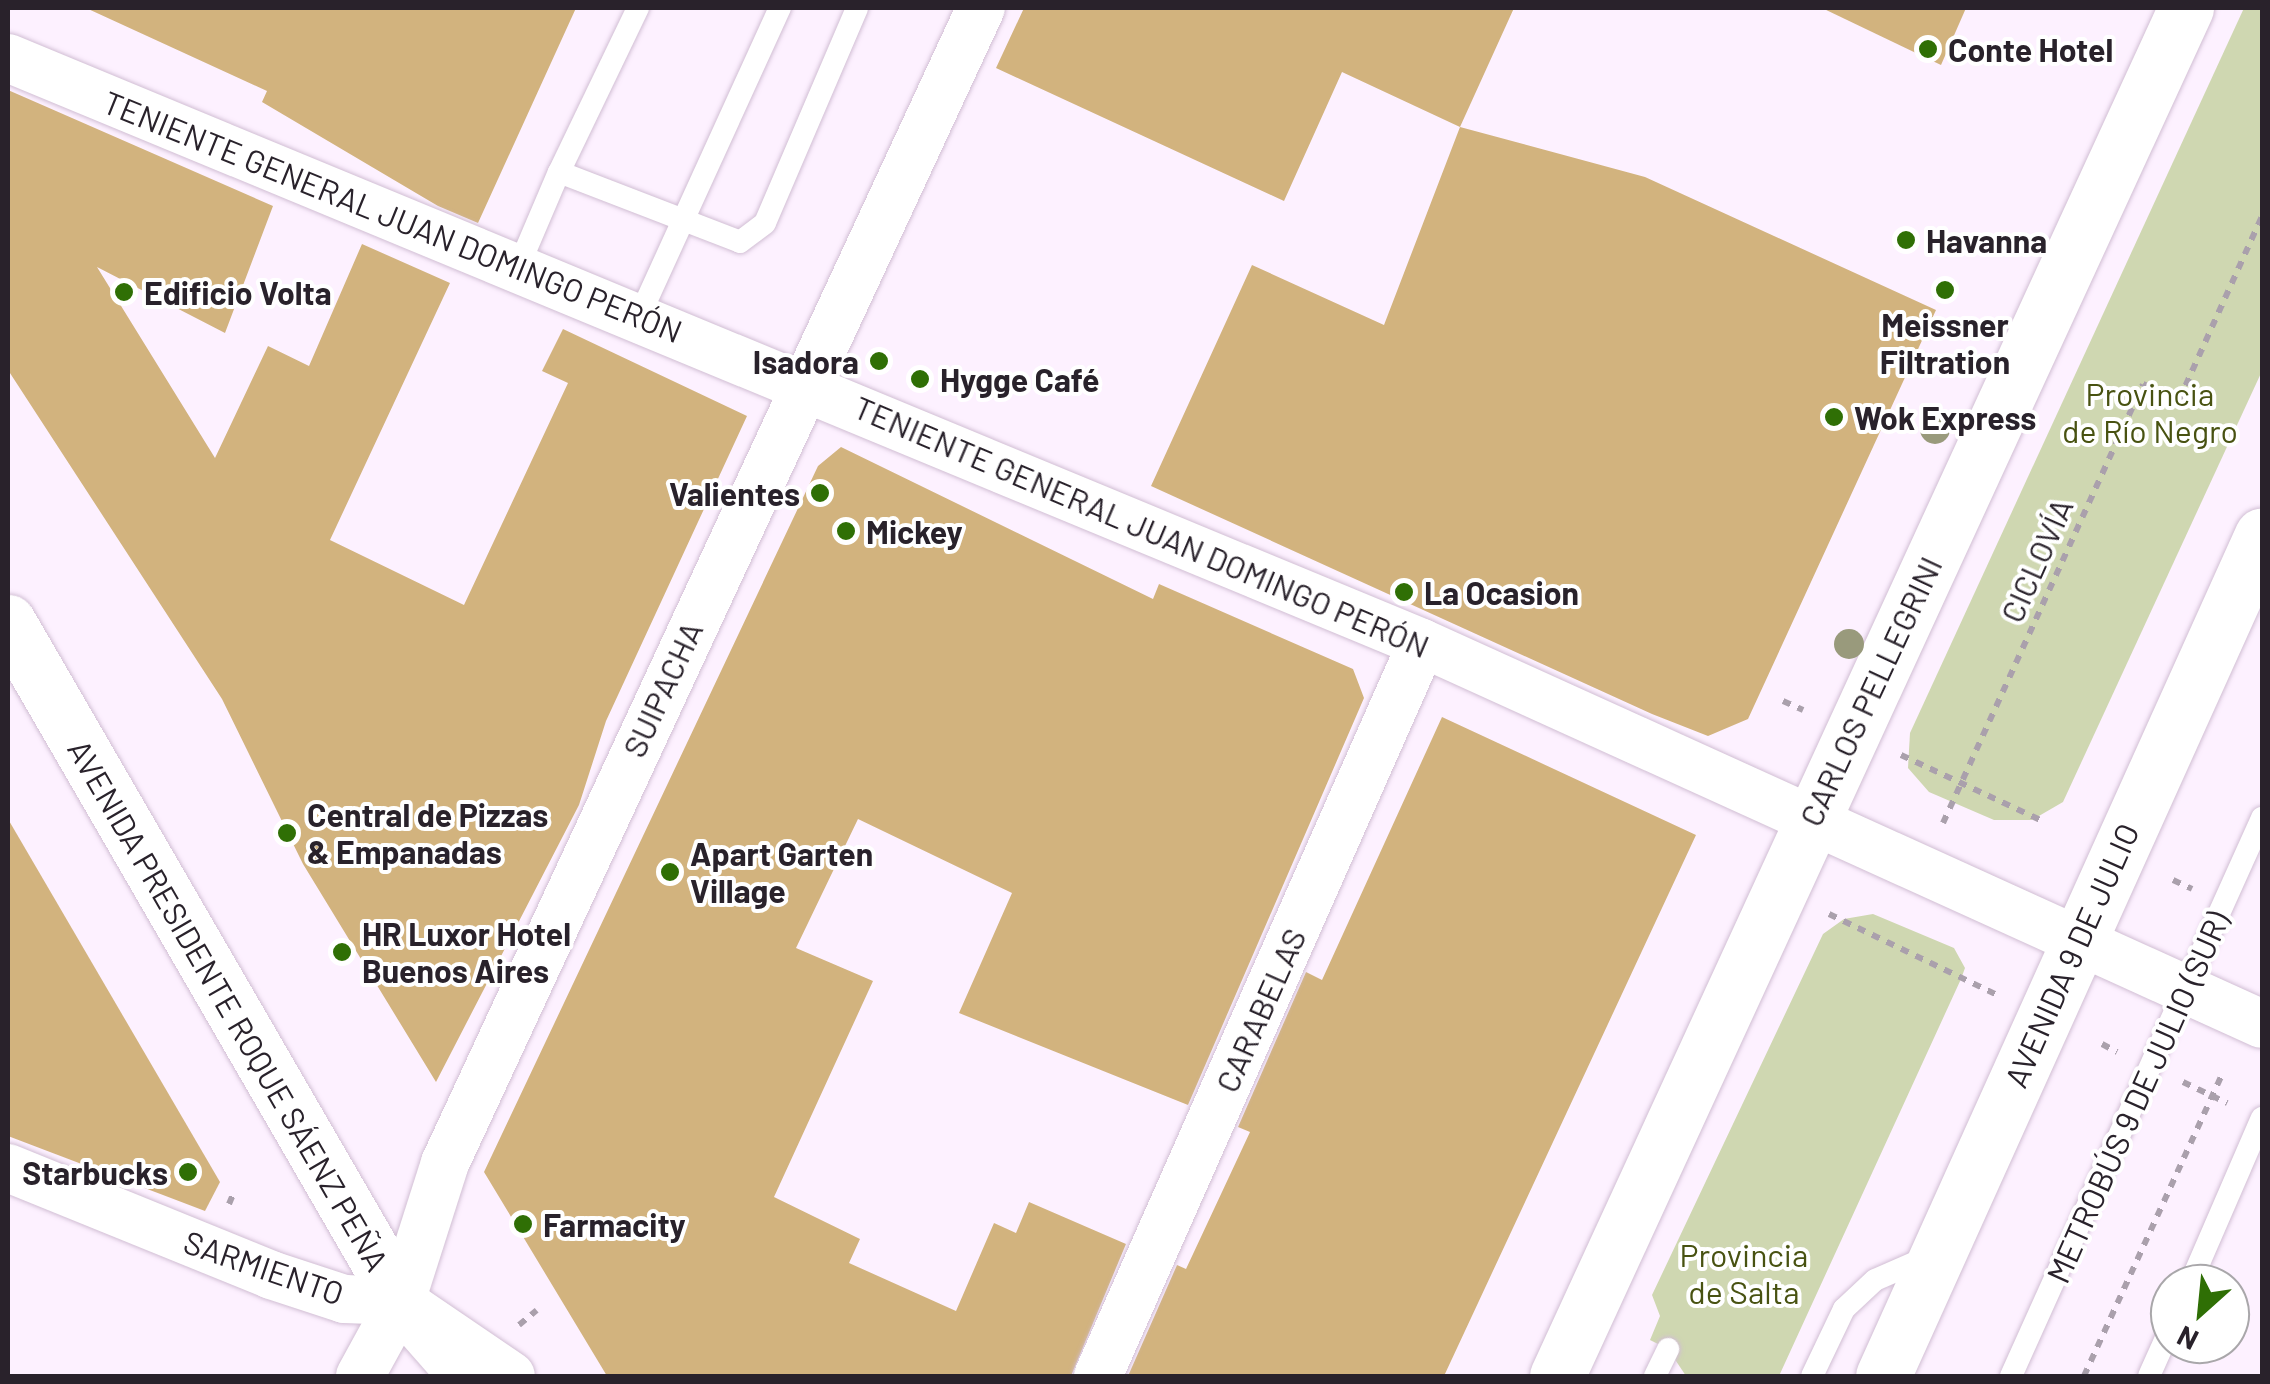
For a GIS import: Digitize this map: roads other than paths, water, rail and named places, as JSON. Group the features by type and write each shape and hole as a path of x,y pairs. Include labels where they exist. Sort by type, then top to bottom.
{"main road":[{"name":"CARLOS PELLEGRINI","path":"1557,1376 2186,8"},
{"name":"AVENIDA 9 DE JULIO","path":"1883,1376 2077,938 2262,535"},
{"name":"AVENIDA PRESIDENTE ROQUE SÁENZ PEÑA","path":"8,622 401,1301 467,1376"}],"street":[{"name":"SUIPACHA","path":"360,1376 401,1301 445,1163 802,384 980,8"},
{"name":"TENIENTE GENERAL JUAN DOMINGO PERÓN","path":"8,58 1422,643 1813,816 2262,1024"},
{"name":"CARABELAS","path":"1098,1376 1422,643"},
{"name":"SARMIENTO","path":"8,1168 271,1275 344,1299 401,1301"},
{"path":"401,1301 511,1376"}],"lane":[{"path":"518,268 638,8"},
{"path":"639,317 780,8"},
{"path":"560,172 740,242 765,223 857,8"},
{"name":"METROBÚS 9 DE JULIO (SUR)","path":"2010,1376 2262,818"},
{"path":"2199,1264 2262,1118"},
{"path":"1812,1376 1844,1310 1875,1280 1938,1253"},
{"path":"1655,1376 1668,1348"}],"place":[{"name":"Conte Hotel","path":"1928,49"},
{"name":"Havanna","path":"1906,240"},
{"name":"Meissner Filtration","path":"1945,290"},
{"name":"Edificio Volta","path":"124,292"},
{"name":"Isadora","path":"879,361"},
{"name":"Hygge Café","path":"920,379"},
{"name":"Wok Express","path":"1834,417"},
{"name":"Valientes","path":"820,493"},
{"name":"Mickey","path":"846,531"},
{"name":"La Ocasion","path":"1404,592"},
{"name":"Central de Pizzas & Empanadas","path":"287,833"},
{"name":"Apart Garten Village","path":"670,872"},
{"name":"HR Luxor Hotel Buenos Aires","path":"342,952"},
{"name":"Starbucks","path":"188,1172"},
{"name":"Farmacity","path":"523,1224"}],"park label":[{"name":"Provincia de Río Negro","path":"2150,412"},
{"name":"Provincia de Salta","path":"1744,1274"}]}
